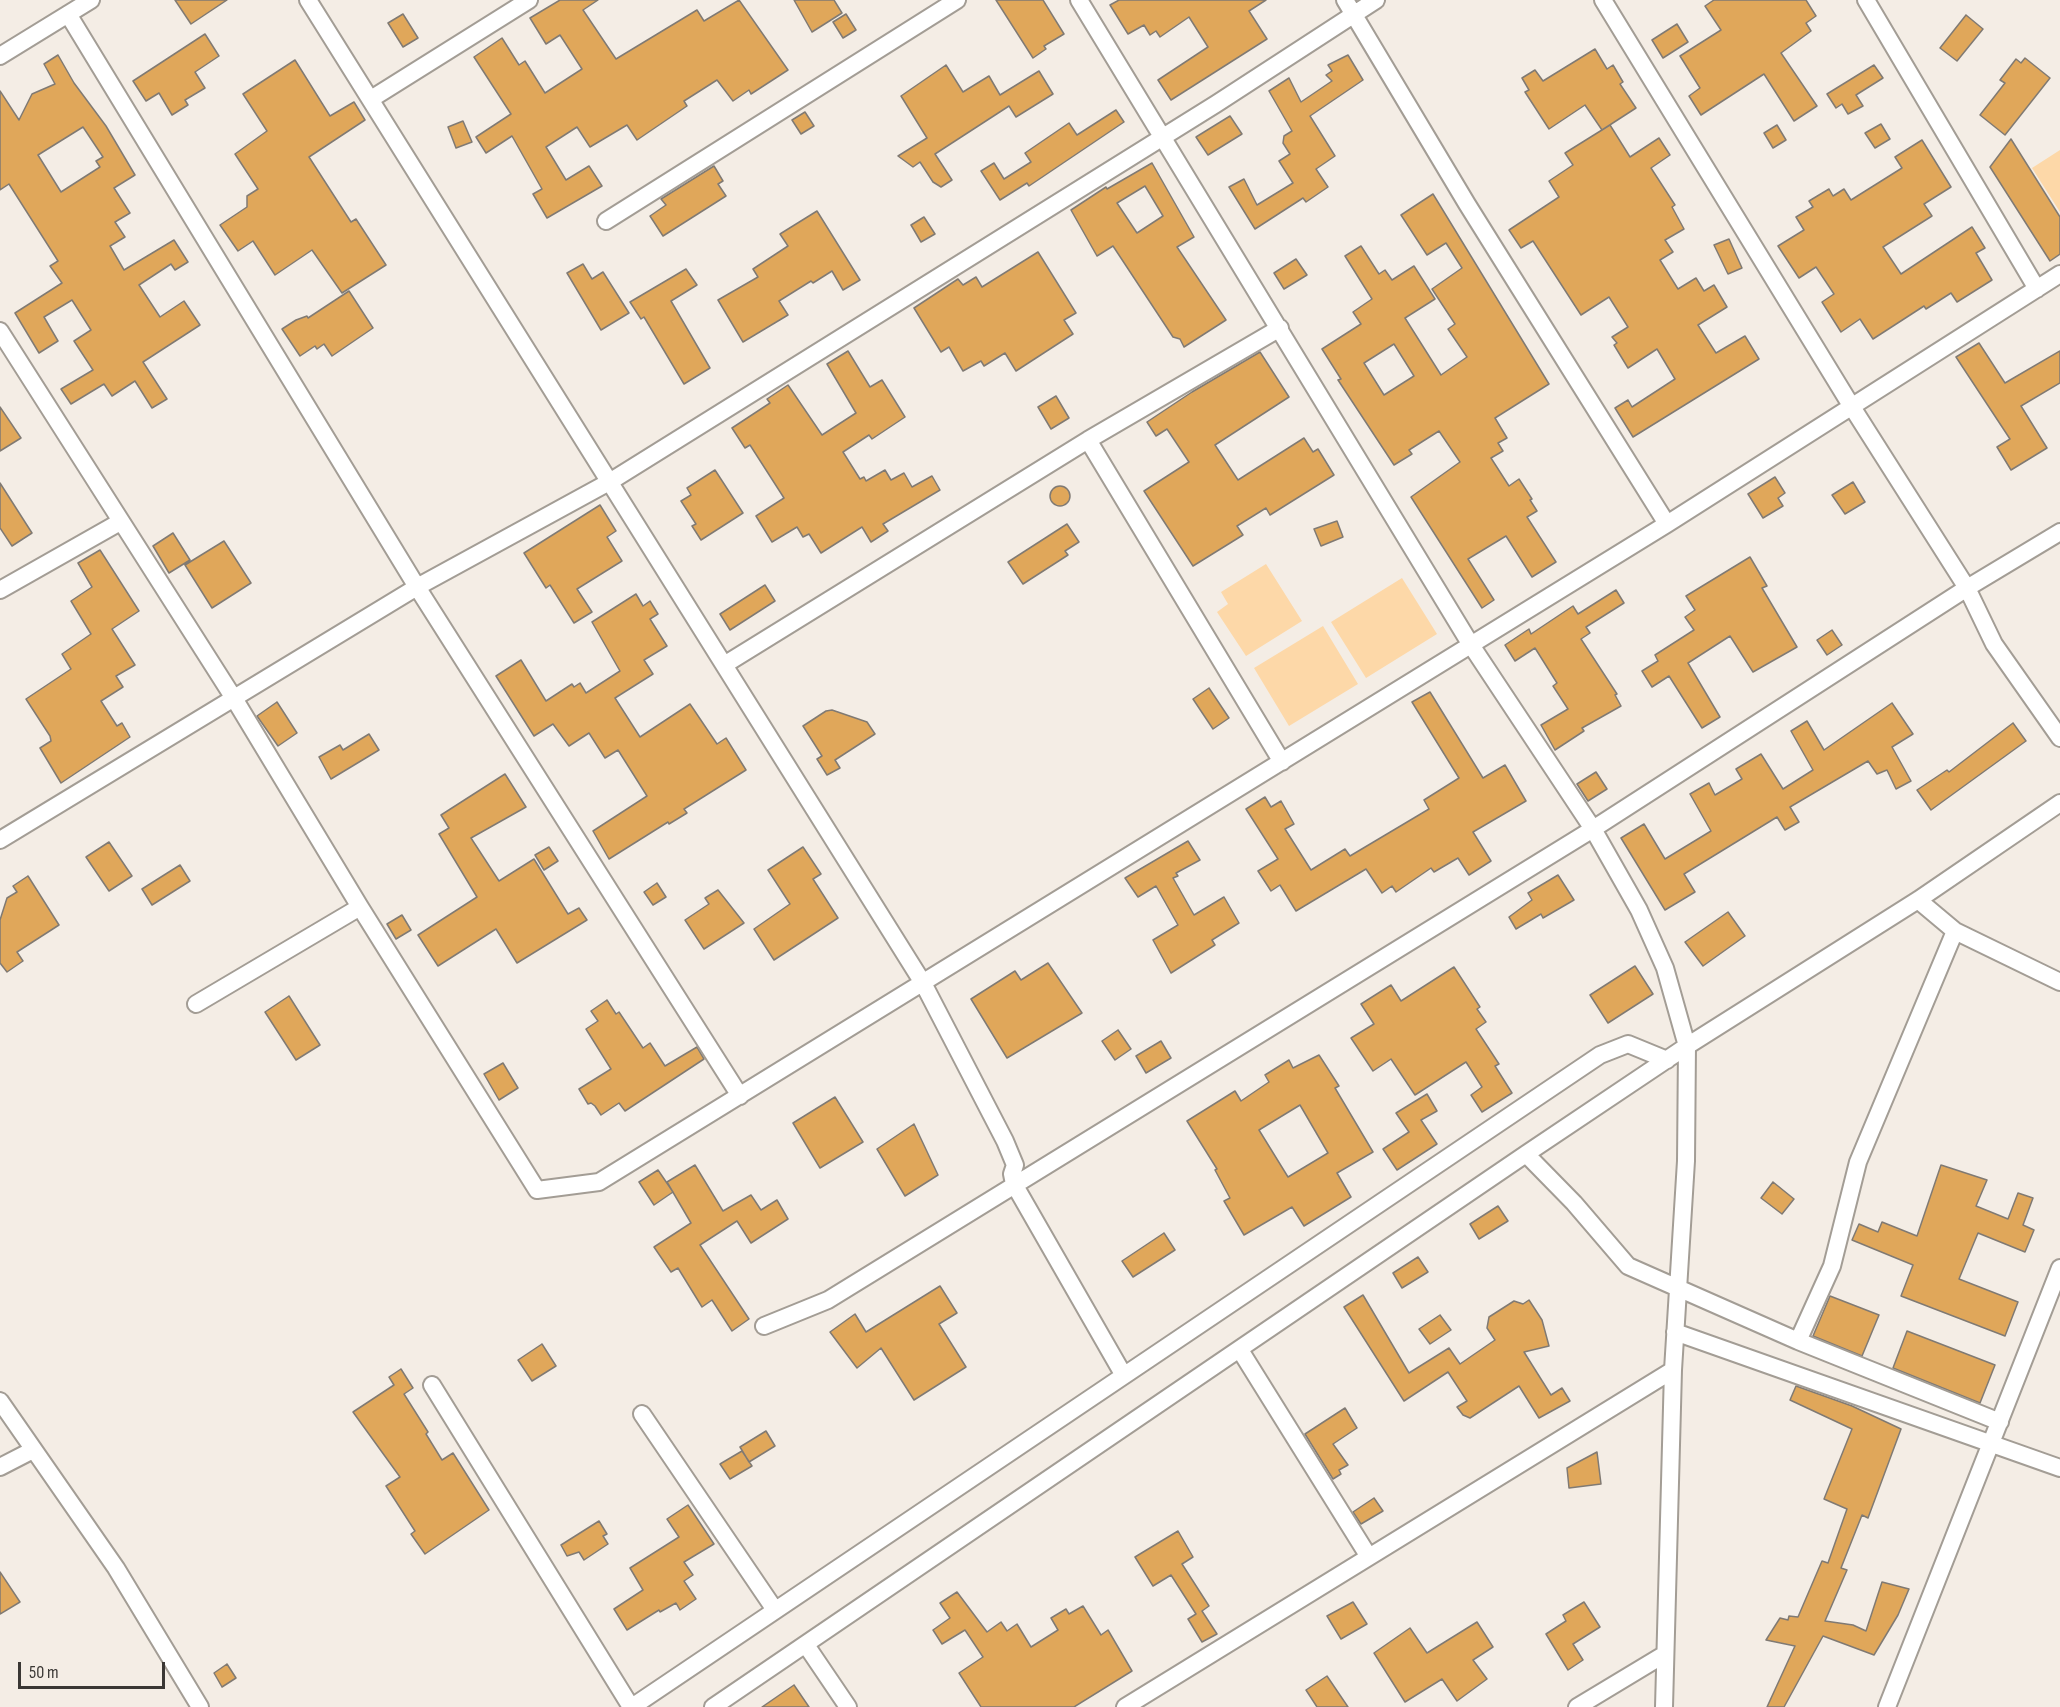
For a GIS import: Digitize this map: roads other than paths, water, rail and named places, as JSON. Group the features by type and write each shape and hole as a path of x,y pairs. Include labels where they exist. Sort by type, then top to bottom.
{"street":[{"path":"0,56 91,0"},
{"path":"308,0 924,983 1005,1141 1015,1165 1012,1174 1014,1184 1123,1374"},
{"path":"371,99 530,0"},
{"path":"606,221 957,0"},
{"path":"1079,0 1472,645 1593,829 1639,910 1656,949 1687,1046 1686,1161 1673,1370 1664,1707"},
{"path":"0,840 235,700 417,587 611,481 1161,137 1349,7 1376,0"},
{"path":"1603,0 1852,407 1967,588 1994,644 2060,738"},
{"path":"1866,0 2037,289"},
{"path":"1349,7 1667,524"},
{"path":"68,14 417,587 740,1096"},
{"path":"0,331 235,700 537,1190 599,1182 1667,524 2060,274"},
{"path":"724,665 1088,440 1280,328"},
{"path":"1088,440 1282,762"},
{"path":"0,590 120,522"},
{"path":"764,1326 828,1300 1593,829 1967,588 2060,532"},
{"path":"713,1707 1526,1154 1687,1046 1918,900 2060,803"},
{"path":"1918,900 1954,931 2060,982"},
{"path":"196,1004 360,906"},
{"path":"1798,1341 1832,1266 1858,1162 1954,931"},
{"path":"432,1385 631,1707 1600,1055 1628,1044 1667,1060"},
{"path":"1526,1154 1574,1203 1628,1266 1798,1341 2000,1422"},
{"path":"1887,1707 2060,1268"},
{"path":"1675,1332 2060,1468"},
{"path":"1240,1350 1369,1557"},
{"path":"1125,1707 1673,1370"},
{"path":"0,1401 116,1568 200,1707"},
{"path":"642,1414 775,1610"},
{"path":"0,1467 33,1450"},
{"path":"806,1645 848,1707"},
{"path":"1577,1707 1665,1654"}]}
